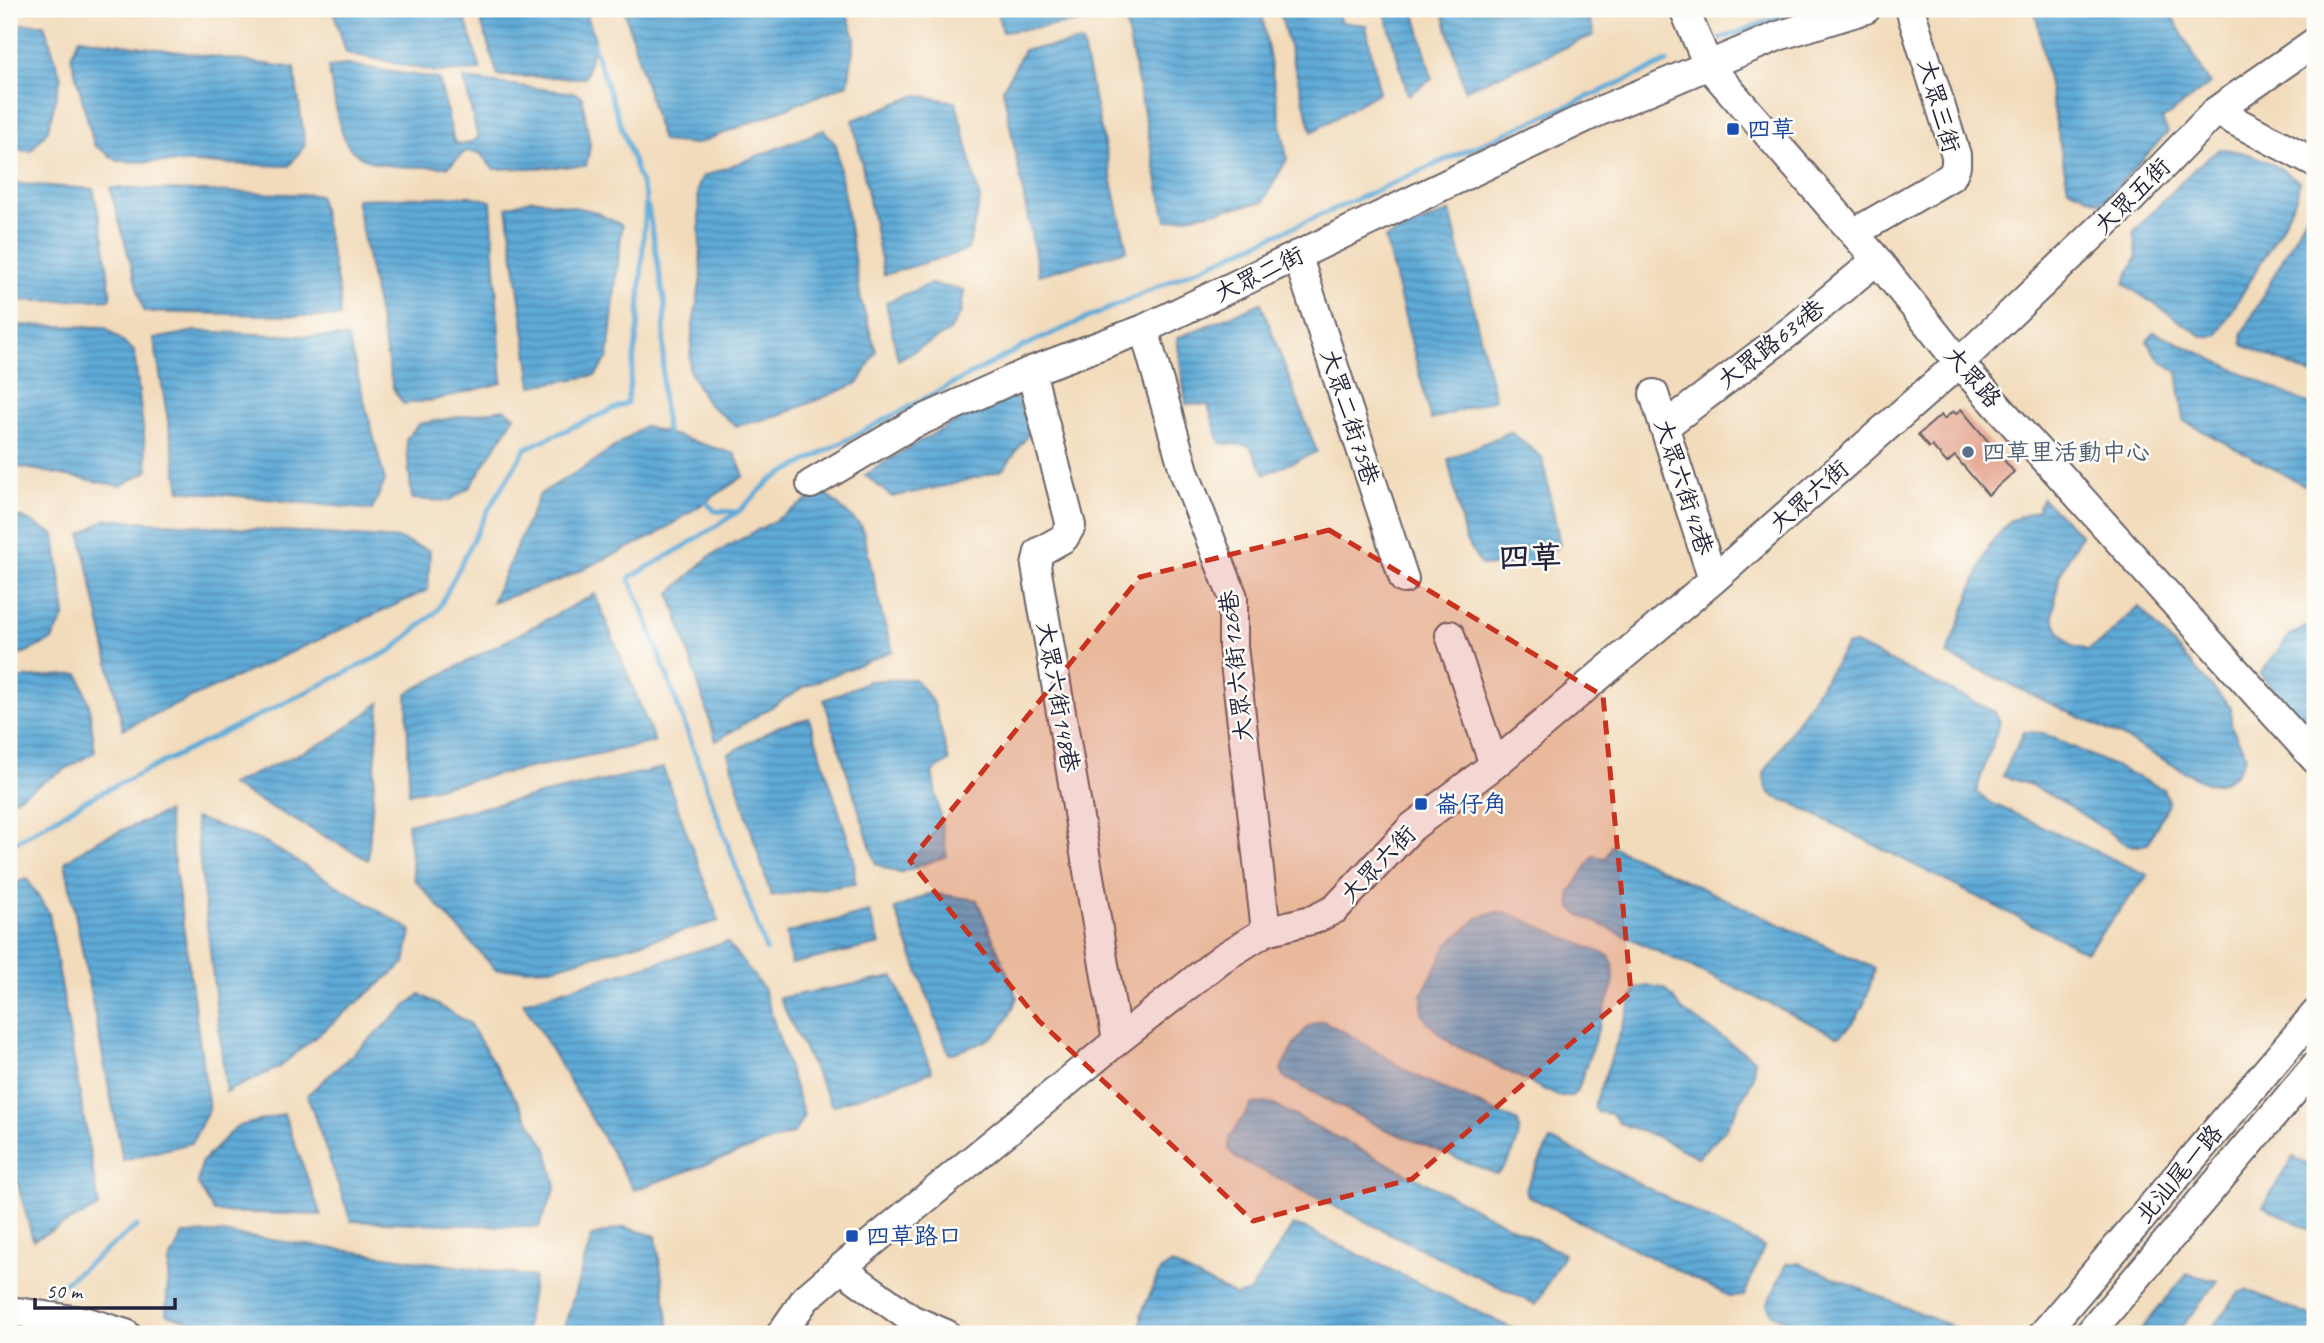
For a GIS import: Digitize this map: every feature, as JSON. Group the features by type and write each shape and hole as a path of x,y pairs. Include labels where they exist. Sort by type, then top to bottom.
{"street":[{"name":"大眾路","path":"1684,9 1708,65 1877,260 1959,363 2315,759"},
{"path":"1708,65 1778,36 1866,9"},
{"name":"大眾三街","path":"1854,233 1952,176 1956,166 1956,155 1910,9"},
{"name":"大眾五街","path":"1959,363 2132,198 2216,111 2315,42"},
{"name":"大眾二街","path":"811,484 911,425 1031,371 1144,329 1595,113 1708,65"},
{"path":"2216,111 2315,163"},
{"name":"大眾二街75巷","path":"1297,255 1404,579"},
{"name":"大眾路634巷","path":"1664,427 1792,330 1877,260"},
{"name":"大眾六街126巷","path":"1144,329 1185,474 1233,597 1233,646 1266,931"},
{"name":"大眾六街","path":"781,1334 806,1298 841,1268 1221,959 1266,931 1315,919 1335,909 1412,827 1494,765 1713,580 1959,363"},
{"name":"大眾六街148巷","path":"1031,371 1070,526 1064,538 1039,552 1036,566 1117,1041"},
{"name":"大眾六街42巷","path":"1654,394 1713,580"},
{"path":"1450,635 1494,765"},
{"name":"北汕尾一路","path":"2043,1334 2315,1014"},
{"path":"2279,1057 2310,1073"},
{"name":"北汕尾一路","path":"2095,1328 2310,1073"},
{"path":"841,1268 911,1319 946,1334"},
{"path":"2073,1299 2095,1328"},
{"path":"22,1313 88,1322 126,1334"}],"highlighted area":[{"path":"1329,530 1603,696 1631,992 1412,1179 1253,1221 1039,1021 910,861 1140,577"}],"water":[{"path":"333,9 462,9 481,70 436,72 346,53"},
{"path":"477,9 584,9 595,39 585,78 498,76"},
{"path":"624,9 845,9 855,37 848,84 696,144 662,141"},
{"path":"997,9 1088,9 1090,21 1002,32"},
{"path":"1123,9 1258,9 1262,14 1287,159 1263,202 1166,221"},
{"path":"1279,9 1338,9 1340,22 1366,25 1379,92 1312,132"},
{"path":"1384,9 1414,9 1432,79 1408,95"},
{"path":"1442,9 1587,9 1594,35 1465,90"},
{"path":"2035,9 2168,9 2210,84 2162,120 2168,132 2102,203 2068,188"},
{"path":"9,24 44,24 61,77 48,130 31,151 9,149"},
{"path":"79,38 294,68 305,145 289,166 118,161 94,145 71,56"},
{"path":"1082,42 1127,250 1039,275 1003,89 1024,50"},
{"path":"348,65 439,79 454,142 462,145 478,139 464,79 575,93 582,97 590,146 586,166 493,169 480,153 466,151 448,167 391,166 365,159 354,152 343,135 328,67"},
{"path":"917,95 956,102 980,199 968,250 884,275 853,120"},
{"path":"824,130 836,145 861,301 876,351 859,383 775,417 736,426 707,403 689,370 701,278 698,187 702,177"},
{"path":"2220,149 2262,159 2299,181 2297,196 2279,232 2217,336 2202,336 2124,284 2137,256 2133,232 2196,167"},
{"path":"9,183 93,189 104,239 111,299 9,300"},
{"path":"110,188 319,195 340,296 340,317 144,312"},
{"path":"470,196 491,201 502,383 435,400 403,404 393,388 356,199"},
{"path":"533,199 593,211 622,225 608,357 596,375 532,386 507,207"},
{"path":"2315,199 2315,376 2243,345 2242,335"},
{"path":"1450,211 1495,399 1431,420 1385,238"},
{"path":"930,284 964,290 961,312 950,331 898,360 886,302"},
{"path":"1261,303 1317,452 1265,474 1250,446 1220,443 1208,405 1186,404 1177,338"},
{"path":"9,325 105,327 134,351 148,471 120,486 9,465"},
{"path":"195,331 348,338 385,481 372,510 180,490 154,339"},
{"path":"2155,332 2315,407 2315,491 2184,421 2177,372 2157,357 2147,341"},
{"path":"1016,395 1030,432 1003,470 892,497 865,475 939,431"},
{"path":"504,409 515,416 470,487 449,501 412,499 406,439 419,424"},
{"path":"644,426 735,454 744,476 656,535 560,580 492,602 540,494 593,462"},
{"path":"1510,432 1542,457 1560,545 1524,567 1481,565 1465,539 1448,459"},
{"path":"823,491 862,527 893,651 806,686 716,741 670,593 710,556"},
{"path":"2042,498 2081,535 2059,576 2053,617 2059,631 2072,646 2088,650 2106,638 2138,606 2231,708 2231,726 2246,755 2231,778 2206,783 2122,737 1947,655 1989,545 2011,520 2038,510"},
{"path":"9,514 23,518 55,535 65,615 52,640 16,657 9,656"},
{"path":"106,519 399,539 430,551 428,590 123,729 81,535"},
{"path":"595,594 655,742 409,793 407,693"},
{"path":"2315,623 2315,737 2260,674 2290,635"},
{"path":"1855,644 1995,712 2000,721 1976,792 1987,801 2148,875 2086,952 1794,804 1777,798 1766,787 1764,773 1846,646"},
{"path":"79,674 89,704 95,752 9,802 9,679"},
{"path":"915,679 934,704 949,761 932,772 947,856 899,873 876,864 824,700 869,681"},
{"path":"380,703 368,860 230,785 329,740"},
{"path":"809,718 854,858 855,884 771,896 728,754 779,726"},
{"path":"2024,732 2043,733 2163,789 2169,802 2149,842 2139,846 2128,845 2065,803 2033,786 2002,776"},
{"path":"663,768 719,921 551,968 496,970 414,879 407,824"},
{"path":"167,812 209,1108 192,1143 123,1160 65,862 96,841"},
{"path":"195,818 263,841 411,930 405,963 278,1068 226,1092"},
{"path":"1611,846 1874,968 1870,988 1853,1023 1838,1036 1578,914 1571,907 1570,892 1593,856 1606,858"},
{"path":"27,879 49,913 99,1207 33,1240 9,1151 9,885"},
{"path":"931,893 977,900 1017,997 1006,1022 992,1037 949,1054 895,909"},
{"path":"869,912 880,944 791,964 786,933"},
{"path":"1494,912 1506,912 1609,956 1613,964 1614,981 1578,1090 1572,1096 1558,1096 1452,1044 1428,1023 1422,1013 1422,994 1448,944 1478,918"},
{"path":"727,942 763,988 804,1116 794,1133 634,1190 523,1002"},
{"path":"894,977 932,1072 832,1106 779,998"},
{"path":"1636,988 1663,988 1683,1011 1754,1059 1753,1079 1726,1129 1698,1157 1655,1136 1619,1123 1612,1114 1597,1112 1594,1106"},
{"path":"420,994 469,1023 547,1149 556,1187 539,1227 351,1221 307,1095"},
{"path":"1323,1021 1416,1076 1518,1122 1517,1143 1506,1165 1496,1174 1382,1128 1285,1078 1281,1069 1297,1040 1309,1027"},
{"path":"1270,1103 1564,1254 1536,1305 1236,1158 1229,1150 1229,1138 1252,1104"},
{"path":"284,1114 321,1215 214,1212 198,1184 201,1163 236,1127"},
{"path":"1550,1141 1561,1144 1764,1247 1744,1296 1731,1297 1528,1196 1525,1190"},
{"path":"2293,1157 2315,1167 2315,1232 2263,1206"},
{"path":"1293,1225 1524,1334 1154,1334 1141,1329 1141,1315 1160,1271 1171,1264 1236,1296 1250,1292"},
{"path":"624,1227 656,1236 670,1334 562,1334 592,1236"},
{"path":"222,1233 534,1277 525,1334 231,1334 166,1314 169,1262 183,1234"},
{"path":"1787,1263 1799,1263 1970,1334 1812,1334 1772,1314 1767,1305"},
{"path":"2187,1274 2218,1281 2176,1334 2137,1334"},
{"path":"2247,1290 2315,1318 2315,1334 2207,1334 2240,1292"}],"building":[{"name":"四草里活動中心","path":"1961,409 2014,472 1988,495 1955,456 1947,463 1918,435 1941,415 1944,419 1953,411 1956,414"}],"waterway":[{"path":"1720,39 1801,9"},
{"path":"592,42 646,198"},
{"path":"766,950 645,615 629,578 738,512 771,480 1024,346 1667,62"},
{"path":"9,846 86,800 392,650 438,610 487,512 526,448 627,403 638,330 646,196"},
{"path":"648,207 665,305 662,393 667,437"},
{"path":"701,497 715,511 738,512"},
{"path":"37,1304 137,1226"}],"place":[{"name":"四草","path":"1733,129"},
{"name":"四草里活動中心","path":"1968,452"},
{"name":"崙仔角","path":"1421,804"},
{"name":"四草路口","path":"852,1236"}],"district":[{"name":"四草","path":"1530,557"}]}
